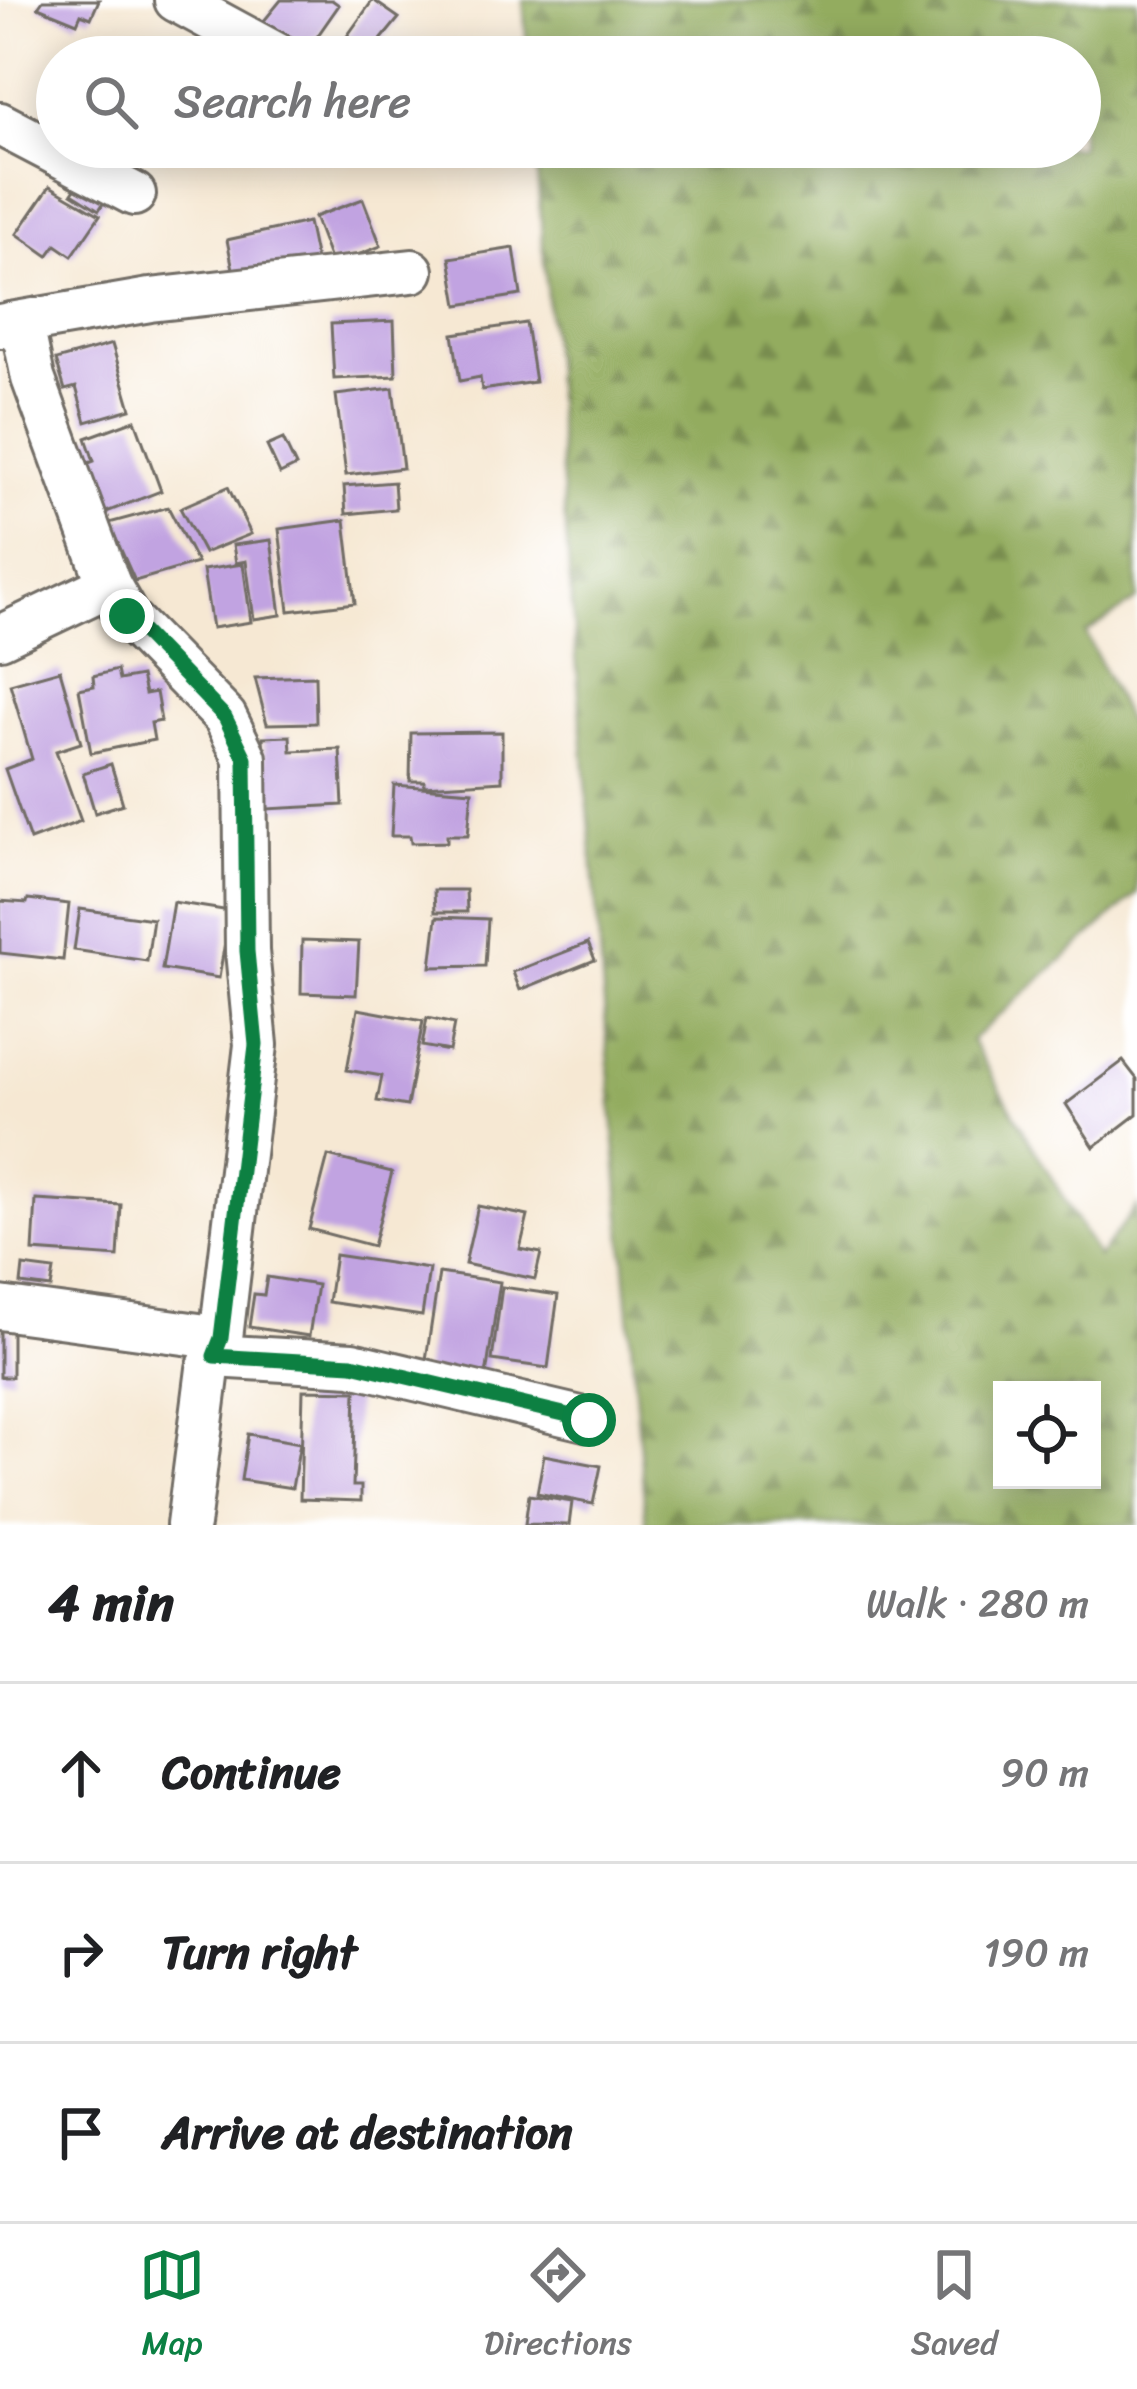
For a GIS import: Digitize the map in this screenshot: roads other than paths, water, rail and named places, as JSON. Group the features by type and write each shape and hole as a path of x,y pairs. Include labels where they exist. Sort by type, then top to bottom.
{"street":[{"path":"176,0 242,36"},
{"path":"0,124 36,143"},
{"path":"84,168 134,194"},
{"path":"6,326 150,300 412,271"},
{"path":"6,326 25,339 33,378 109,585 127,616 225,717 245,758 247,951 256,1045 218,1347 188,1525"},
{"path":"0,637 109,585"},
{"path":"0,1307 218,1347 352,1364 589,1420"}]}
